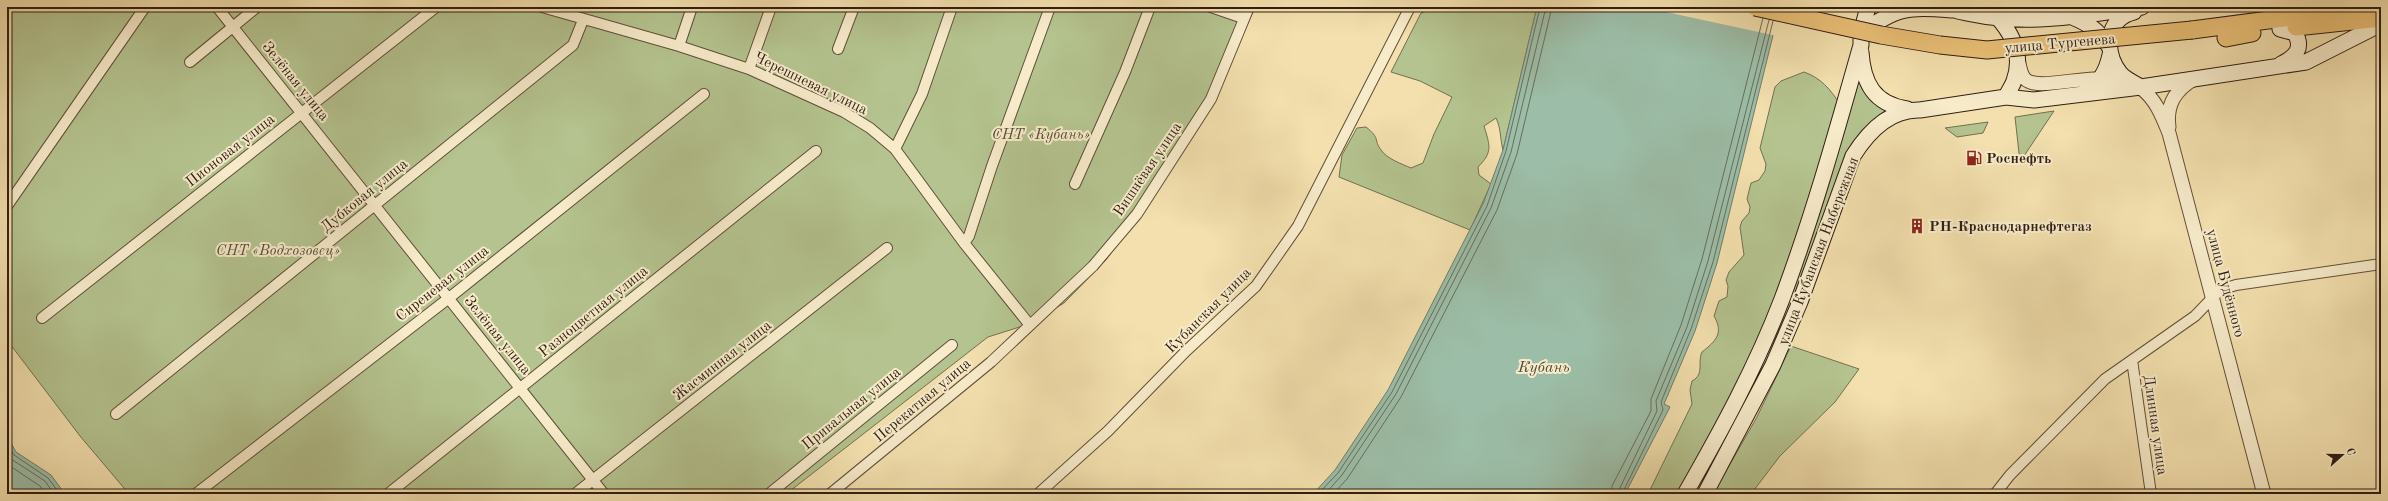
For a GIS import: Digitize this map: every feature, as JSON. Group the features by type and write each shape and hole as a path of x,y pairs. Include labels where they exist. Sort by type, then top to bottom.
{"highway":[{"name":"улица Тургенева","path":"1755,7 1882,35 1940,45 1987,50 2198,29 2331,9 2368,7"},
{"path":"2198,29 2226,38 2280,29 2381,18"}],"main road":[{"name":"улица Кубанская Набережная","path":"1685,494 1719,435 1753,365 1782,299 1821,184 1861,39 1868,7"},
{"path":"1907,109 1890,106 1876,94 1868,83 1862,67 1861,39 1880,18 1900,10 1921,8 1951,8 1998,18 2072,18 2142,7"},
{"path":"2083,92 2103,77 2106,71 2112,30 2120,18 2127,14 2151,7"},
{"path":"1998,18 2013,38 2017,55 2017,69 2014,81 2006,97"},
{"path":"2072,18 2089,24 2100,33 2121,74 2141,87"},
{"name":"улица Кубанская Набережная","path":"1705,494 1773,365 1800,302 1853,156 1864,138 1880,124 1907,109 1920,110 2006,97 2034,100 2083,92 2141,87 2306,62 2320,57 2381,24"},
{"path":"2277,66 2296,56 2299,48 2295,33 2280,29"}],"street":[{"path":"7,206 145,7"},
{"name":"Зелёная улица","path":"217,7 522,388 592,481 604,494"},
{"path":"190,62 257,7"},
{"name":"Пионовая улица","path":"42,318 436,7"},
{"name":"Черешневая улица","path":"542,7 583,20 679,46 749,69 844,112 870,128 895,149 964,243 1031,323"},
{"path":"679,46 692,7"},
{"path":"749,69 771,7"},
{"path":"838,49 854,7"},
{"path":"895,149 922,94 952,7"},
{"path":"964,243 969,236 992,166 1050,7"},
{"path":"1075,184 1125,72 1150,7"},
{"path":"1211,7 1243,18"},
{"name":"Вишнёвая улица","path":"1031,323 1093,266 1137,214 1211,98 1243,18 1249,7"},
{"name":"Кубанская улица","path":"1038,494 1108,432 1186,352 1256,286 1298,226 1410,7"},
{"name":"Дубковая улица","path":"116,414 573,45 583,20"},
{"path":"2017,55 2021,72 2029,82 2042,84 2103,77 2115,78 2141,87"},
{"path":"2170,132 2167,114 2170,104 2184,85 2195,78"},
{"name":"улица Будённого","path":"2141,87 2158,106 2170,132 2264,494"},
{"name":"Сиреневая улица","path":"197,493 449,298 704,94"},
{"name":"Разноцветная улица","path":"388,494 816,151"},
{"name":"Жасминная улица","path":"575,494 887,248"},
{"path":"1995,494 2010,475 2105,379 2195,316 2220,290 2236,285 2381,264"},
{"name":"Перекатная улица","path":"830,494 991,362 1031,323"},
{"name":"Привальная улица","path":"769,494 952,345"},
{"name":"Длинная улица","path":"2132,360 2151,494"}],"green space":[{"name":"СНТ «Водхозовец»","path":"7,7 1255,7 1216,97 1137,218 1106,260 1064,303 1029,324 988,337 786,494 129,494 80,436 7,340"},
{"path":"1436,7 1537,7 1503,150 1499,126 1496,118 1484,126 1489,148 1486,157 1478,167 1479,175 1491,184 1470,230 1339,177 1342,155 1357,128 1366,127 1371,131 1381,150 1395,161 1411,168 1423,163 1434,134 1452,97 1420,81 1391,72 1421,13"},
{"path":"1804,72 1815,77 1825,85 1840,104 1806,212 1778,293 1747,364 1678,494 1648,494 1692,404 1690,390 1692,381 1700,372 1702,352 1715,340 1717,336 1718,327 1714,316 1719,301 1727,297 1728,286 1726,280 1729,272 1744,255 1740,227 1742,221 1749,213 1750,207 1747,199 1751,183 1759,180 1765,171 1766,164 1760,148 1775,87 1781,81"},
{"path":"1859,74 1893,112 1880,117 1808,264 1772,354 1699,494 1690,494 1746,388"},
{"path":"2054,111 2020,162 2015,117"},
{"path":"1988,122 1983,133 1957,137 1945,128"},
{"path":"1791,346 1859,369 1835,402 1780,456 1751,494 1713,494 1757,417"}],"water":[{"name":"Кубань","path":"1537,7 1780,7 1717,263 1695,331 1664,404 1670,407 1625,494 1313,494 1335,470 1388,390 1483,204 1503,150"},
{"path":"7,436 16,452 51,475 65,494 7,494"}],"pier":[{"path":"1643,7 1782,7 1777,36"}],"place":[{"name":"Роснефть","path":"1974,158"},
{"name":"РН-Краснодарнефтегаз","path":"1917,226"}],"park label":[{"name":"СНТ «Кубань»","path":"1041,134"}]}
